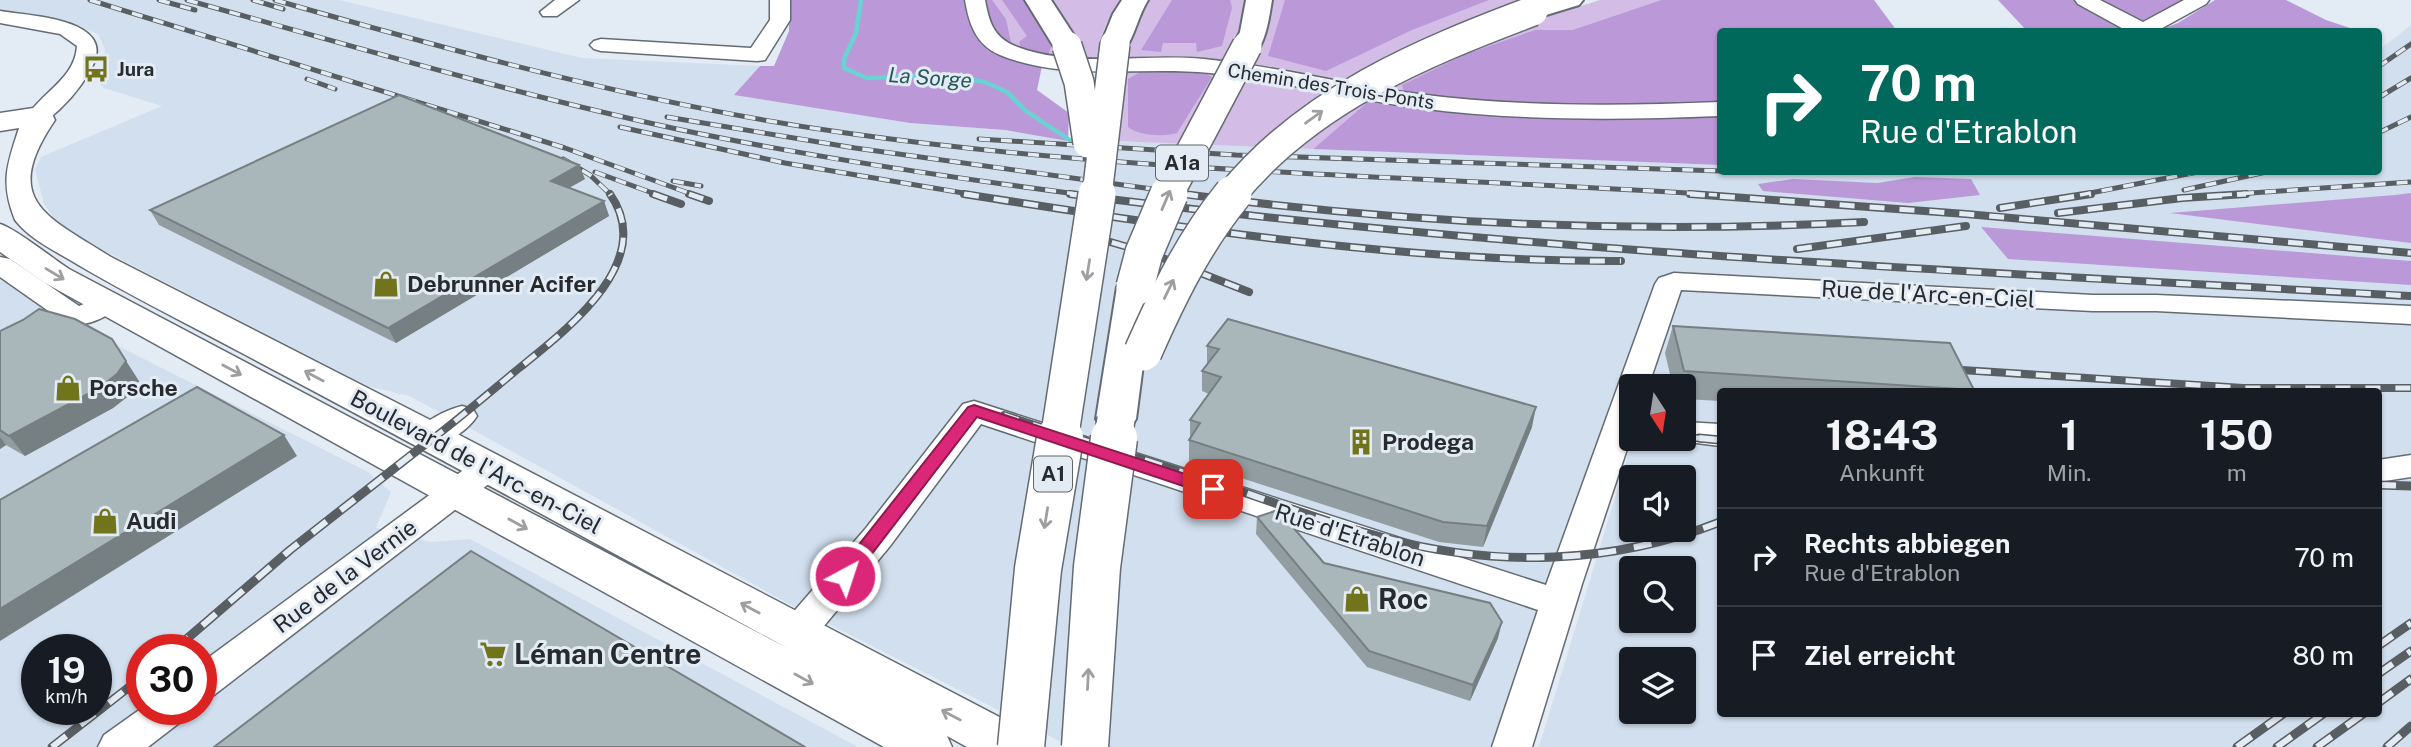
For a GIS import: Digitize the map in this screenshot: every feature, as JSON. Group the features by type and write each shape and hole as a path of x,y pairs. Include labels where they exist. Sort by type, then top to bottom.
{"highway":[{"path":"1038,0 1068,46 1081,91 1096,202"},
{"name":"A1","path":"1020,747 1038,569 1083,299 1115,44 1126,14 1135,0"},
{"name":"A1a","path":"1116,419 1127,333 1144,253 1188,150 1247,46 1259,0"},
{"name":"A1","path":"1085,747 1097,567 1116,419 1155,318 1184,259 1220,206 1262,160 1336,101 1388,71 1442,45 1570,0"}],"main road":[{"path":"0,141 24,122"},
{"name":"Boulevard de l'Arc-en-Ciel","path":"24,122 14,182 19,205 33,221 99,264 446,426 473,480 928,747"},
{"name":"Boulevard de l'Arc-en-Ciel","path":"0,234 34,262 107,303 797,633 1012,747"}],"street":[{"path":"550,12 569,0"},
{"path":"601,46 757,55 780,20 780,0"},
{"name":"Chemin des Trois-Ponts","path":"975,0 982,31 992,43 1015,54 1046,60 1183,64 1420,102 1477,107 1554,112 1717,108"},
{"path":"2085,0 2136,28"},
{"path":"2147,28 2199,0"},
{"path":"4,21 66,29 83,37 89,47 89,57 82,69 55,102 24,122"},
{"path":"0,265 77,318 107,303"},
{"name":"Rue de l'Arc-en-Ciel","path":"1637,374 1669,284 1674,281 2093,303 2411,315"},
{"name":"Rue d'Etrablon","path":"797,633 878,537 974,411 1558,603"},
{"path":"1696,434 1717,435"},
{"path":"1512,747 1558,603 1619,443"},
{"path":"2382,470 2411,466"},
{"name":"Rue de la Vernie","path":"217,672 473,480"},
{"path":"118,747 148,725"}],"shaded area":[{"path":"0,0 339,0 582,58 760,66 735,95 910,123 1005,130 1068,141 1155,142 1717,165 1717,175 2382,175 2382,48 2411,25 2411,747 1539,747 1619,485 1619,542 1696,542 1696,465 1625,465 1629,452 1696,452 1696,374 1653,374 1680,270 1629,374 1619,374 1619,394 1611,410 1496,747 1071,747 793,606 409,396 368,386 105,251 56,221 44,204 35,170 41,157 162,106 104,88 97,82 103,68 105,49 98,34 72,24 0,12"},
{"path":"789,0 964,0 974,31 988,50 1010,60 1042,66 1037,90 1069,113 1068,141 1005,130 910,123 734,95 760,66 774,66 789,31"},
{"path":"983,0 1025,0 1061,58 1024,52 993,35"},
{"path":"986,0 992,0 1006,19 1011,43 999,36 992,26"},
{"path":"1002,0 1023,0 1026,3 1053,41 1048,56 1023,49 1019,42 1027,36"},
{"path":"1049,0 1121,0 1105,27 1098,58 1082,58"},
{"path":"1145,0 1548,0 1345,87 1122,59"},
{"path":"1172,0 1230,0 1232,8 1222,46 1197,52 1196,43 1163,43 1161,52 1141,50"},
{"path":"1285,0 1489,0 1412,30 1326,71 1268,56"},
{"path":"1600,0 1661,0 1572,30 1535,30 1405,96 1370,92 1542,18"},
{"path":"1661,0 1874,0 1895,28 1717,28 1717,104 1621,109 1405,96 1402,85 1466,54 1535,30 1572,30"},
{"path":"1998,0 2075,0 2124,23 2126,27 2124,28 2024,28"},
{"path":"2090,0 2183,0 2138,23"},
{"path":"2215,0 2286,0 2326,20 2350,28 2165,28"},
{"path":"1121,66 1216,70 1371,99 1313,149 1116,141"},
{"path":"1162,69 1204,72 1212,77 1177,133 1152,135 1133,130 1128,127 1128,79 1140,72"},
{"path":"1371,99 1624,118 1717,114 1717,165 1313,149"},
{"path":"1915,177 1971,179 1980,195 1908,203 1763,191 1758,184 1793,179 1877,183"},
{"path":"2411,193 2411,243 2170,213 2395,195"},
{"path":"1981,227 2411,261 2411,285 2008,259"},
{"path":"0,277 55,314 368,472 391,492 376,528 431,542 470,539 858,747 0,747"}],"building":[{"name":"Debrunner Acifer","path":"399,95 579,165 551,181 604,201 388,328 150,210"},
{"name":"Porsche","path":"39,309 75,319 112,339 126,361 117,374 99,388 9,436 0,430 0,331"},
{"name":"Prodega","path":"1228,319 1536,407 1487,526 1443,522 1189,440 1200,423 1190,420 1221,377 1202,371 1219,349 1207,346"},
{"path":"1673,326 1950,343 1973,388 1943,388 1684,371"},
{"name":"Audi","path":"197,387 284,435 0,609 0,500"},
{"name":"Roc","path":"1278,510 1324,563 1490,603 1502,622 1473,685 1369,651 1257,517"},
{"name":"Léman Centre","path":"471,551 805,747 214,747"}],"waterway":[{"name":"La Sorge","path":"861,0 856,33 844,59 844,68 867,78 945,75 985,82 1007,92 1026,111 1071,141"}],"railway":[{"path":"90,0 565,148 694,195"},
{"path":"159,0 195,10"},
{"path":"187,0 504,87 696,133 889,167 1084,195"},
{"path":"253,0 283,9"},
{"path":"275,0 559,77 702,108 846,133 955,147 1172,166 1717,195"},
{"path":"2382,64 2411,44"},
{"path":"2382,96 2411,78"},
{"path":"307,79 335,89"},
{"path":"667,117 855,148 1196,195"},
{"path":"2382,131 2411,117"},
{"path":"620,127 785,163 975,195"},
{"path":"979,139 1236,155 1717,171"},
{"path":"563,159 590,175 610,194"},
{"path":"595,172 658,195"},
{"path":"2080,195 2183,175"},
{"path":"2184,190 2252,175"},
{"path":"673,181 701,186"},
{"path":"2221,195 2411,182"},
{"path":"431,440 559,335 600,293 614,269 622,245 622,219 610,194"},
{"path":"653,194 681,204"},
{"path":"689,194 709,201"},
{"path":"964,194 1291,241 1455,256 1621,261"},
{"path":"1070,194 1404,231 1572,245 1908,268 2411,296"},
{"path":"1183,194 1354,213 1523,224 1692,227 1864,222"},
{"path":"1690,194 1966,214 2411,253"},
{"path":"2000,208 2091,194"},
{"path":"2058,213 2182,198 2246,194"},
{"path":"1797,249 1966,226"},
{"path":"1083,234 1155,255 1249,292"},
{"path":"1946,369 2243,388 2411,388"},
{"path":"1004,415 1081,440"},
{"path":"192,634 290,550 433,438"},
{"path":"1076,438 1349,528 1427,548 1470,554 1554,557 1597,553 1679,536 1717,523"},
{"path":"1696,438 1717,440"},
{"path":"1699,438 1717,440"},
{"path":"2382,485 2411,486"},
{"path":"2382,643 2411,623"},
{"path":"2382,671 2411,651"},
{"path":"2382,700 2411,679"},
{"path":"52,747 126,689"},
{"path":"2237,747 2279,717"},
{"path":"2277,747 2319,717"},
{"path":"2317,747 2359,717"},
{"path":"2387,747 2411,726"}],"place":[{"name":"Jura","path":"96,69"},
{"name":"Debrunner Acifer","path":"386,284"},
{"name":"Porsche","path":"68,388"},
{"name":"Prodega","path":"1361,442"},
{"name":"Audi","path":"105,521"},
{"name":"Roc","path":"1357,599"},
{"name":"Léman Centre","path":"493,654"}],"route":[{"path":"845,576 974,411 1213,489"}]}
